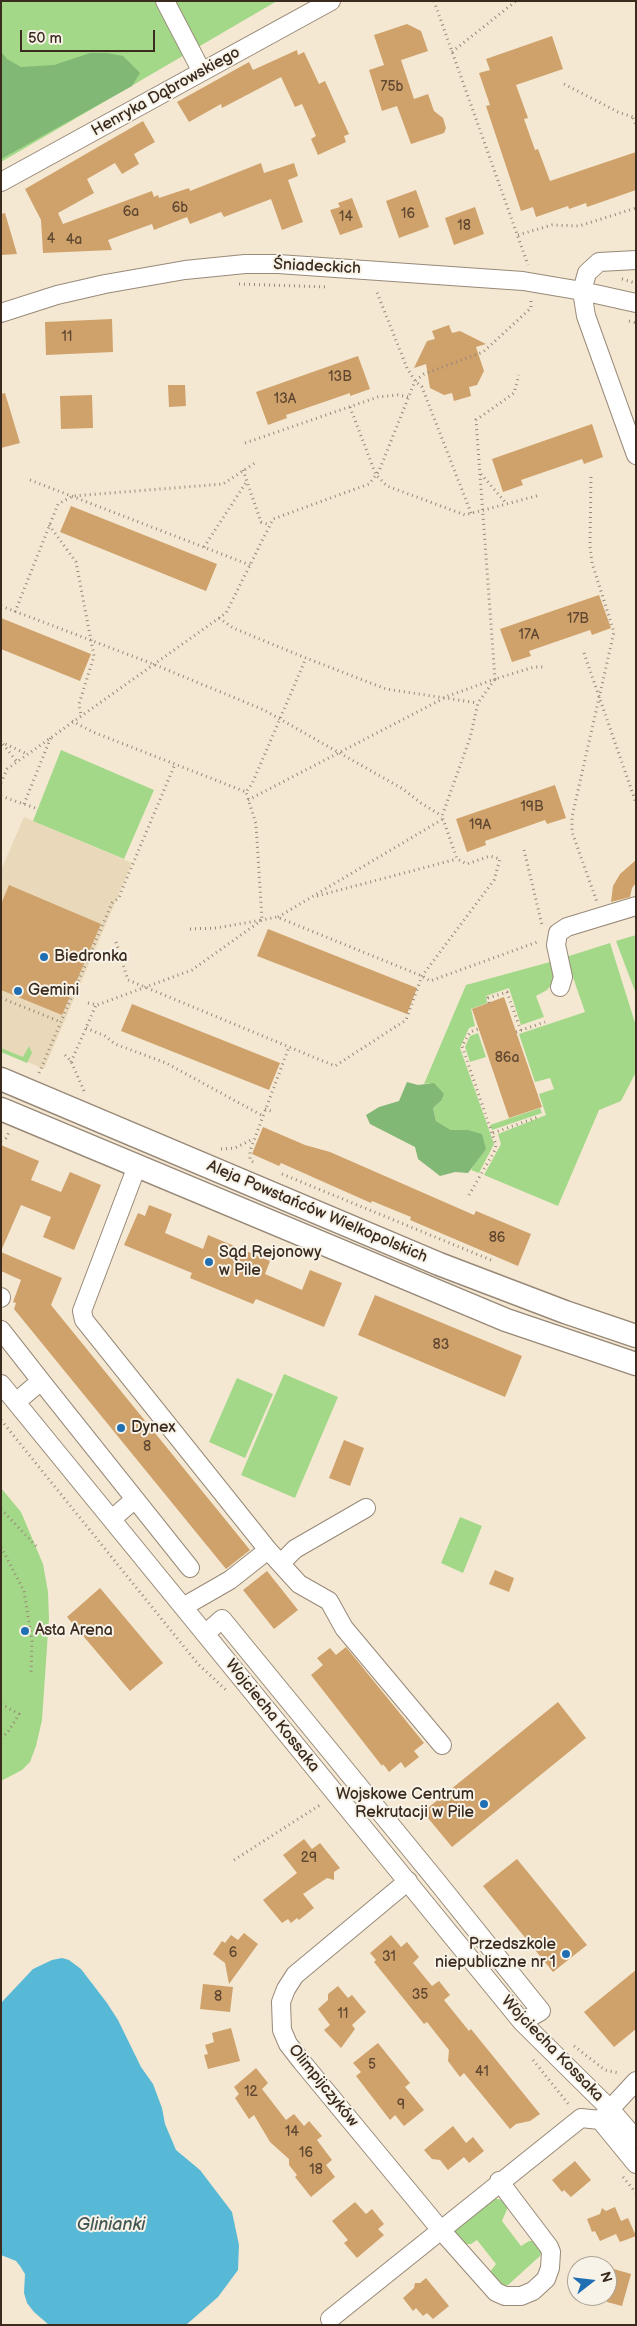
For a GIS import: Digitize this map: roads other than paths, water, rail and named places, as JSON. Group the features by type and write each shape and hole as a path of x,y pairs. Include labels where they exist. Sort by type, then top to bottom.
{"main road":[{"name":"Aleja Powstańców Wielkopolskich","path":"1,1079 439,1264 565,1312 636,1336"},
{"name":"Aleja Powstańców Wielkopolskich","path":"1,1109 506,1320 636,1364"}],"street":[{"path":"164,1 202,72"},
{"name":"Henryka Dąbrowskiego","path":"1,182 331,1"},
{"path":"636,260 599,262 587,273 582,290 586,316 636,455"},
{"name":"Śniadeckich","path":"1,313 57,295 104,284 185,270 245,264 278,264 529,282 582,290 636,303"},
{"path":"560,988 563,977 556,945 558,934 566,927 636,906"},
{"path":"137,1166 82,1311 82,1318 268,1550 299,1584 329,1601 344,1628 442,1745"},
{"path":"1,1330 190,1568"},
{"path":"16,1402 41,1381"},
{"name":"Wojciecha Kossaka","path":"1,1384 522,2022 605,2114 636,2138"},
{"path":"112,1520 135,1500"},
{"path":"281,1563 295,1549 366,1508"},
{"path":"183,1607 230,1580 268,1550"},
{"path":"205,1634 222,1619 541,2011 522,2022"},
{"path":"293,1741 310,1728"},
{"name":"Olimpijczyków","path":"408,1881 295,1975 284,1994 281,2020 286,2039 302,2062 440,2229 496,2292 516,2297 538,2288 546,2279 550,2268 549,2247 499,2181"},
{"path":"330,2319 499,2181 580,2118 605,2114 636,2081"},
{"name":"Wojciecha Kossaka","path":"605,2114 636,2164"}],"water":[{"name":"Glinianki","path":"62,1958 69,1960 81,1969 107,2003 118,2020 141,2067 153,2084 162,2108 165,2124 176,2150 200,2170 232,2212 239,2245 238,2270 218,2297 186,2325 49,2325 27,2303 24,2293 25,2274 20,2266 16,2261 1,2255 1,2003 33,1969 52,1960"}],"place":[{"name":"Biedronka","path":"44,957"},
{"name":"Gemini","path":"18,991"},
{"name":"Sąd Rejonowy w Pile","path":"209,1262"},
{"name":"Dynex","path":"121,1428"},
{"name":"Asta Arena","path":"25,1631"},
{"name":"Wojskowe Centrum Rekrutacji w Pile","path":"484,1804"},
{"name":"Przedszkole niepubliczne nr 1","path":"566,1954"}]}
